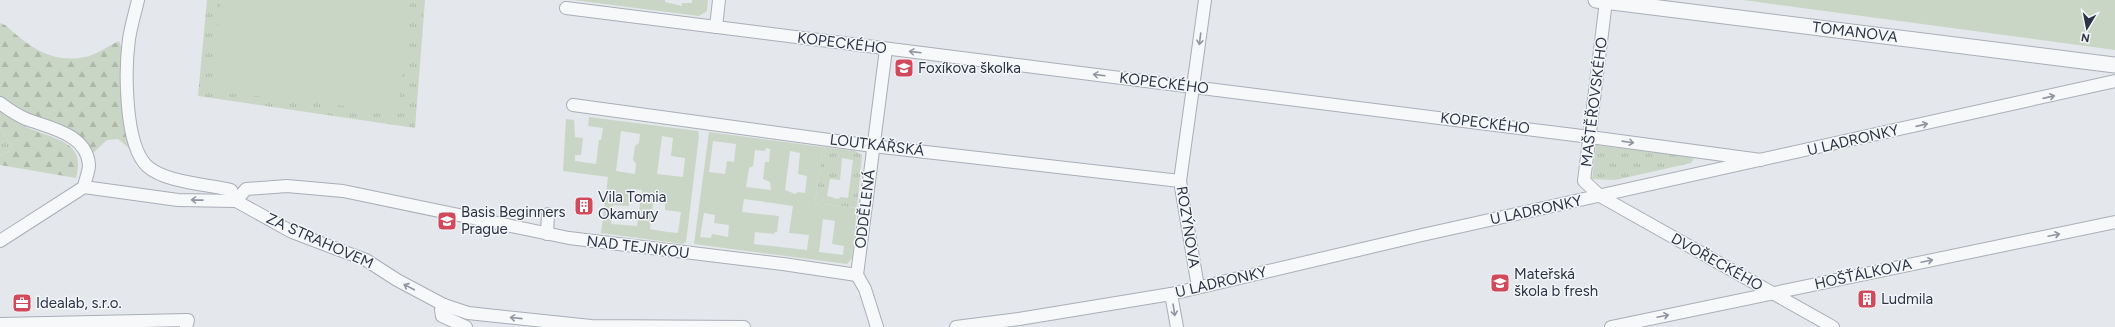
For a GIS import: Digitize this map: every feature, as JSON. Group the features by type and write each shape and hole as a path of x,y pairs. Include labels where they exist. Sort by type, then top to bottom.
{"street":[{"path":"138,0 129,39 127,82 130,118 135,147 147,166 168,177 189,183 231,190 236,201"},
{"path":"716,27 719,0"},
{"name":"ROZÝNOVA","path":"1198,288 1180,181 1205,0"},
{"name":"TOMANOVA","path":"1601,1 2115,65"},
{"name":"MAŠTĚŘOVSKÉHO","path":"1600,196 1584,181 1590,137 1601,1"},
{"name":"KOPECKÉHO","path":"566,8 886,49 1194,86 1761,160"},
{"name":"ODDĚLENÁ","path":"857,275 886,49"},
{"name":"U LADRONKY","path":"956,327 1019,319 1171,294 1422,235 2115,81"},
{"path":"0,103 25,118 75,138 85,152 89,166 84,187 0,241"},
{"name":"LOUTKÁŘSKÁ","path":"573,105 873,146 1180,181"},
{"name":"NAD TEJNKOU","path":"236,201 246,189 286,186 312,187 371,195 546,234 857,275"},
{"name":"ZA STRAHOVEM","path":"84,187 178,200 236,201 292,232 366,260 397,280 444,305 468,313 591,326 744,327"},
{"name":"DVOŘECKÉHO","path":"1600,196 1833,327"},
{"path":"546,234 548,214"},
{"name":"HOŠŤÁLKOVA","path":"1611,327 2115,222"},
{"path":"857,275 865,289 877,327"},
{"path":"1171,294 1177,327"},
{"path":"444,305 441,310 442,316 466,327"},
{"path":"0,324 187,324"}],"green space":[{"path":"207,0 425,0 415,128 198,96"},
{"path":"221,0 410,0 398,112 211,91"},
{"path":"573,0 665,0 665,2 682,6 682,3 692,3 692,0 708,0 707,11 699,16"},
{"path":"1743,0 2115,0 2115,50"},
{"path":"0,23 5,25 23,40 41,52 61,58 89,56 119,41 123,51 120,84 129,148 118,139 107,140 91,155 0,99"},
{"path":"0,106 23,125 56,138 72,148 77,156 78,165 76,178 0,165 0,155 8,152 11,146 0,127"},
{"path":"589,117 698,131 699,136 686,242 683,244 601,233 608,177 563,171 566,119 574,120 575,137 583,138 581,155 575,155 575,161 596,164 599,140 601,140 603,128 588,126","holes":["621,131 640,134 639,143 635,146 633,160 636,164 635,174 616,171","662,136 673,138 671,156 685,158 683,177 657,174","631,189 642,190 637,226 611,224 613,205 629,206","653,204 665,204 665,210 681,212 678,233 667,233 650,229"]},
{"path":"0,127 11,146 8,152 0,155"},
{"path":"709,132 823,147 815,203 857,208 852,258 847,264 694,244","holes":["713,141 736,144 734,162 727,161 725,174 709,172","766,148 770,149 769,162 765,162 763,179 770,182 771,190 746,187 749,168 753,166 755,150 765,151","790,151 800,153 798,174 807,176 805,193 798,192 795,194 785,190","744,199 793,206 789,233 809,235 807,250 754,244 755,232 774,234 777,232 779,216 742,212","704,213 715,215 714,223 729,225 728,237 712,234 711,238 700,237","823,219 835,221 832,244 844,246 843,255 819,252"]},
{"path":"1596,145 1690,157 1694,159 1691,163 1615,180 1592,179"},
{"path":"823,147 855,151 862,155 857,208 815,203","holes":["842,158 853,160 848,198 841,197 838,199 827,196 830,179 840,180"]}],"place":[{"name":"Foxíkova školka","path":"904,68"},
{"name":"Vila Tomia Okamury","path":"584,206"},
{"name":"Basis Beginners Prague","path":"447,221"},
{"name":"Mateřská škola b fresh","path":"1500,283"},
{"name":"Ludmila","path":"1867,299"},
{"name":"Idealab, s.r.o.","path":"22,303"}]}
